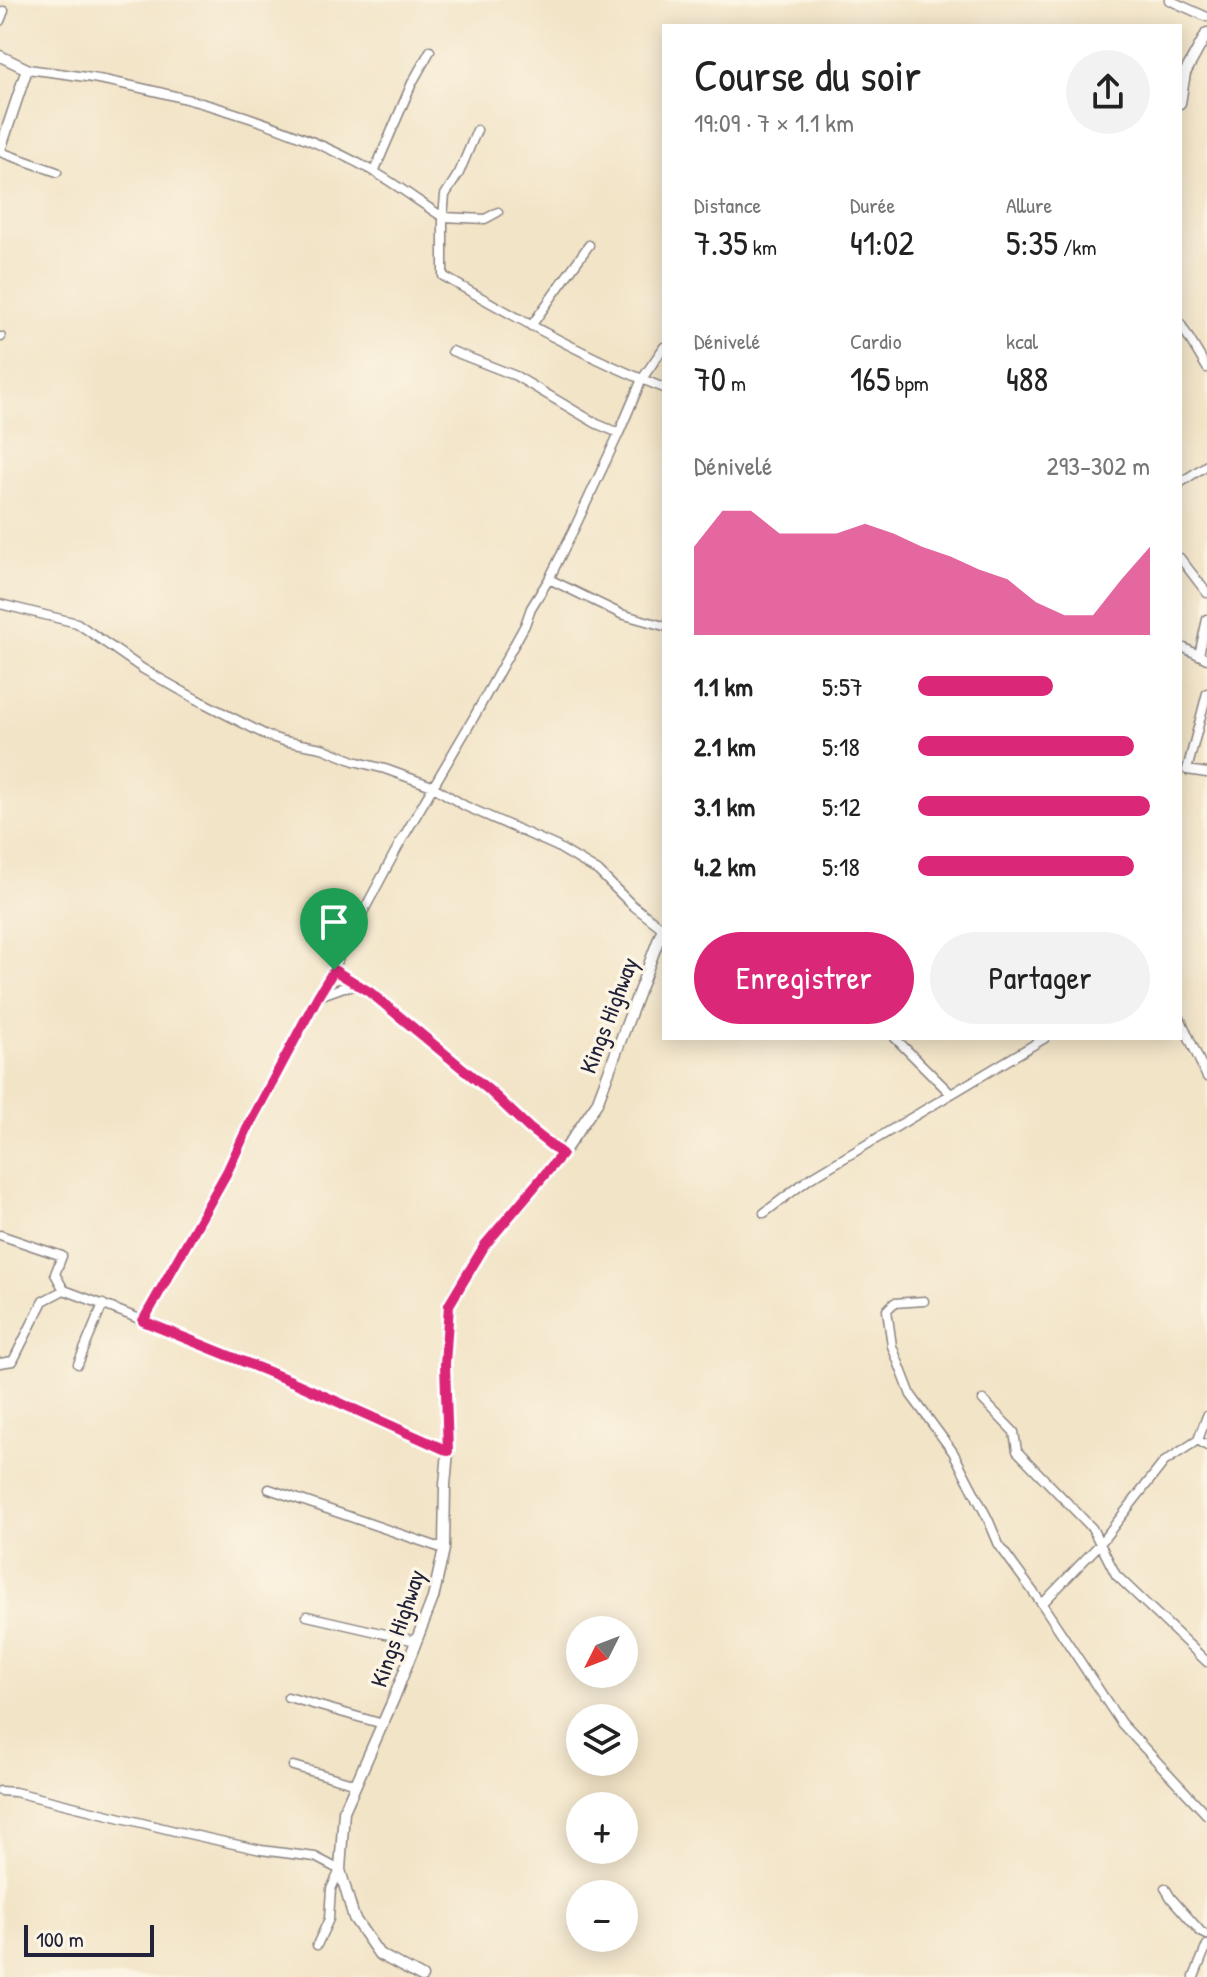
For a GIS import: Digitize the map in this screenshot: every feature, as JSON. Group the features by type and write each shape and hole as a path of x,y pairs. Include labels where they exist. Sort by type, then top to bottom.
{"street":[{"path":"1169,0 1207,17"},
{"path":"0,21 4,11"},
{"path":"1182,91 1185,73 1207,33"},
{"path":"374,172 412,83 430,51"},
{"path":"0,56 27,69 116,82 262,121 374,172 443,217 485,219 498,212"},
{"path":"27,69 0,151 57,172"},
{"path":"477,130 459,173 445,195 443,276 531,326 662,387"},
{"path":"531,326 589,245"},
{"path":"1182,326 1207,368"},
{"path":"143,1321 227,1172 247,1129 432,786 525,625 619,433 642,379 662,350"},
{"path":"452,351 516,376 597,424 619,433"},
{"path":"1182,482 1207,465"},
{"path":"1182,561 1207,593"},
{"path":"549,579 621,614 662,625"},
{"path":"0,604 77,623 143,669 268,736 322,748 432,786 465,806 556,846 598,871 631,904 662,925"},
{"path":"1182,647 1203,657 1207,619"},
{"path":"1207,693 1187,770 1207,773"},
{"name":"Kings Highway","path":"422,1977 379,1954 354,1918 340,1870 344,1811 383,1724 433,1598 444,1549 448,1451 445,1364 449,1305 485,1245 562,1154 597,1103 662,929"},
{"path":"334,970 361,986 422,1034 562,1154"},
{"path":"318,996 344,987 361,986"},
{"path":"1182,1022 1207,1077"},
{"path":"897,1040 951,1094"},
{"path":"764,1213 809,1179 1042,1040"},
{"path":"0,1235 62,1256 55,1274 64,1290 291,1381 448,1451"},
{"path":"0,1363 13,1361 43,1301 64,1290"},
{"path":"924,1301 894,1303 887,1310 892,1346 911,1395 953,1452 999,1545 1121,1723 1207,1815"},
{"path":"78,1364 103,1304"},
{"path":"983,1400 1014,1432 1017,1451 1092,1528 1116,1575 1207,1662"},
{"path":"1042,1604 1099,1545 1164,1462 1198,1440 1207,1416"},
{"path":"1198,1440 1207,1446"},
{"path":"269,1489 444,1549"},
{"path":"307,1616 416,1641"},
{"path":"288,1697 383,1724"},
{"path":"293,1766 356,1784"},
{"path":"0,1791 261,1850 315,1857 340,1870 331,1889 329,1919 317,1945"},
{"path":"1165,1888 1201,1932 1207,1935"},
{"path":"1194,1977 1207,1945"}],"route":[{"path":"334,970 371,993 422,1034 562,1154 485,1245 449,1305 445,1364 448,1451 291,1381 143,1321 227,1172 247,1129 334,970"}]}
